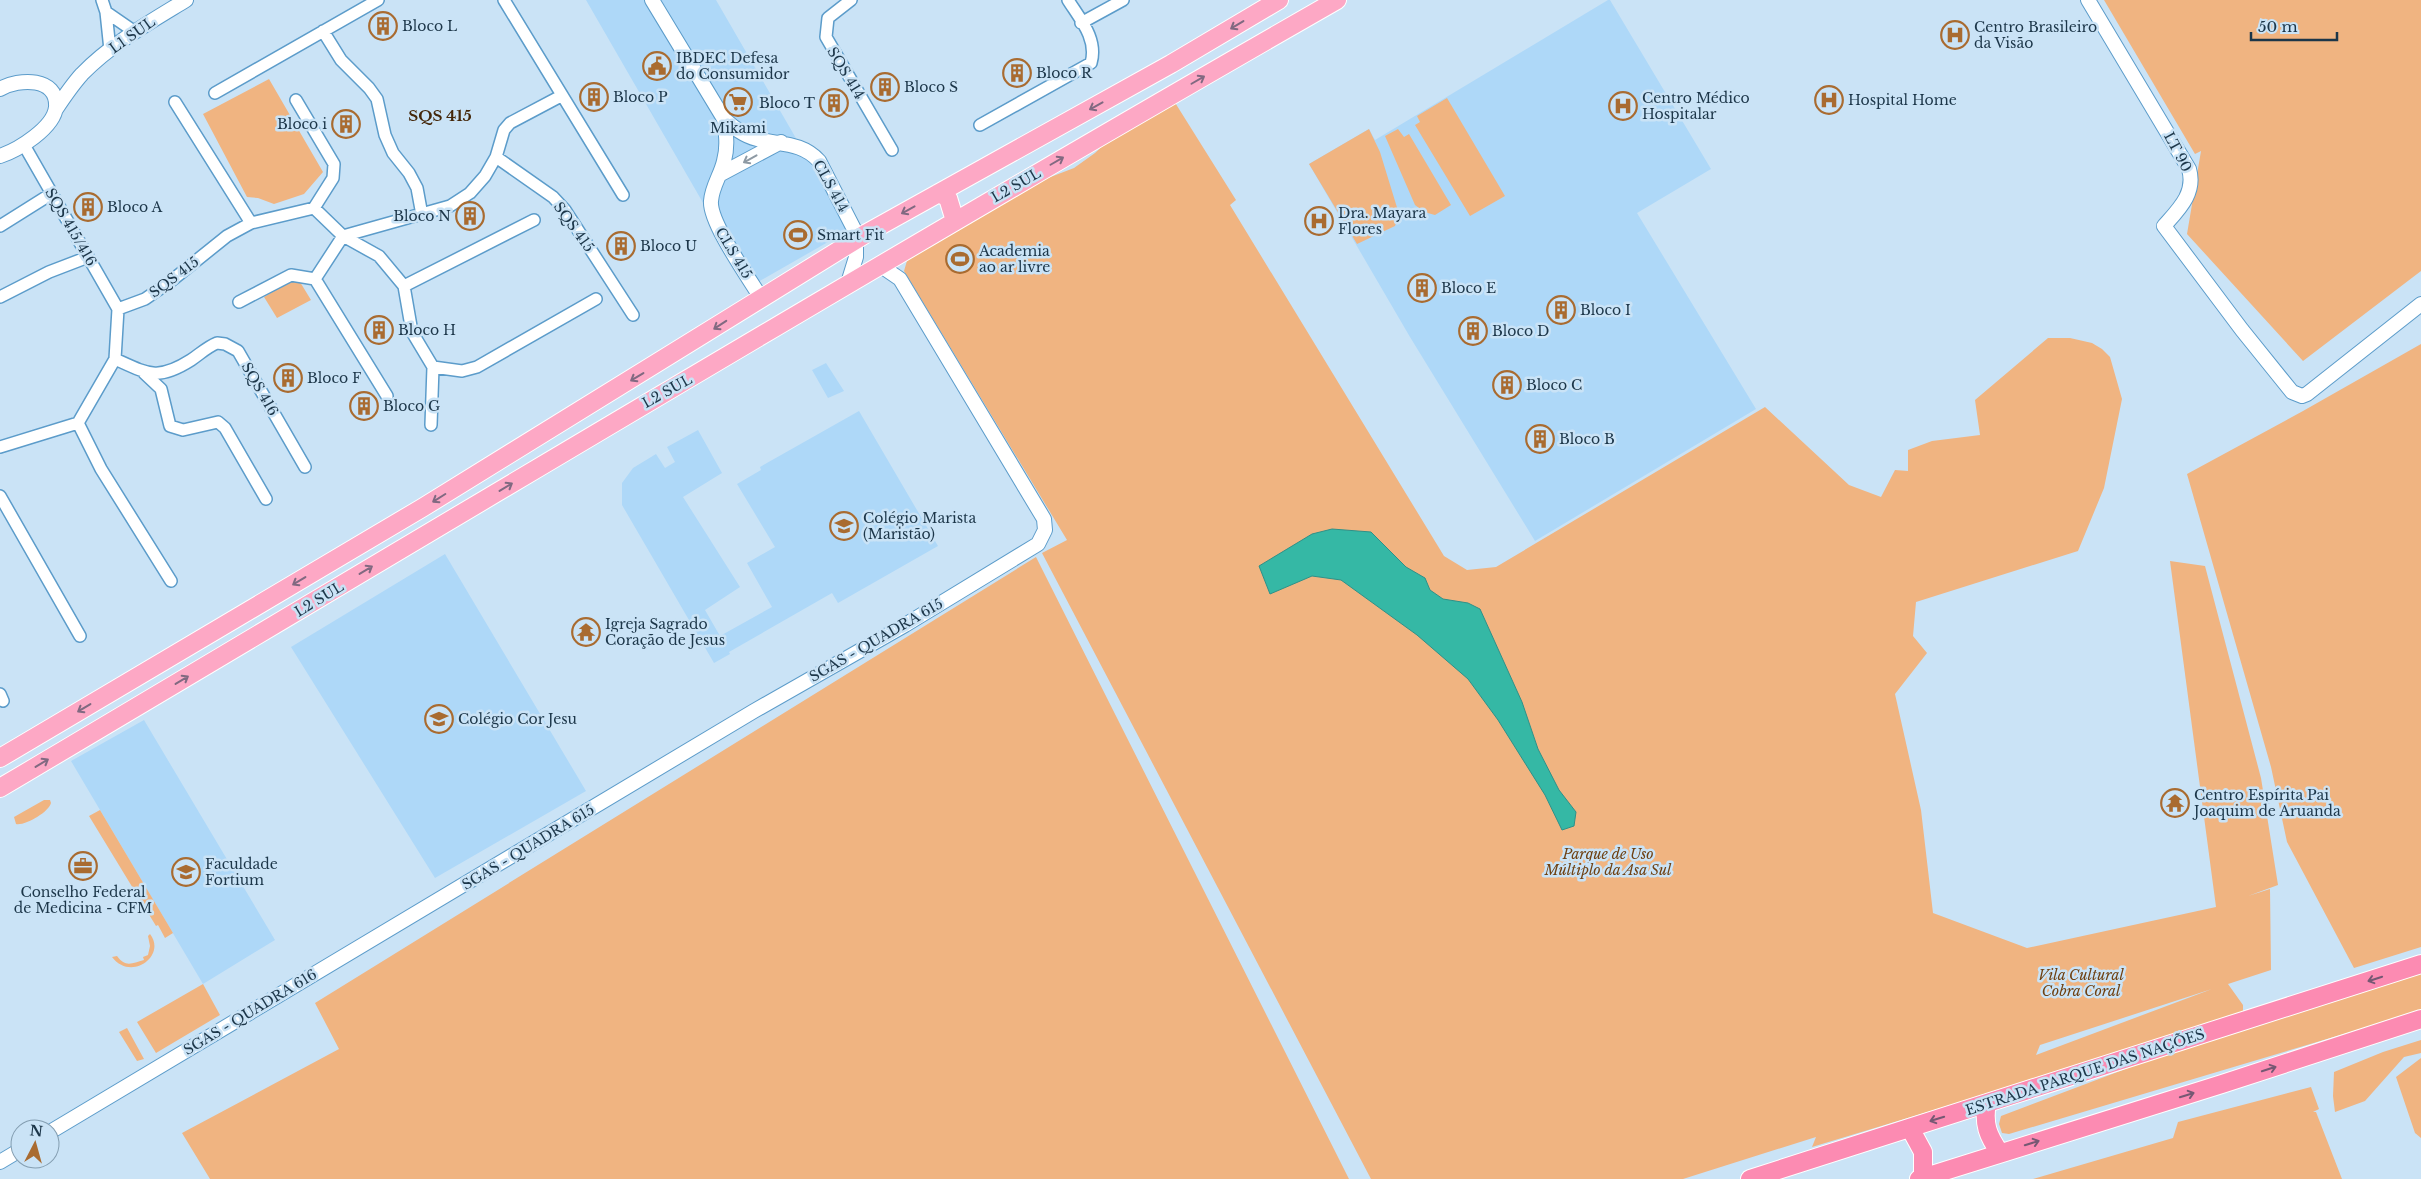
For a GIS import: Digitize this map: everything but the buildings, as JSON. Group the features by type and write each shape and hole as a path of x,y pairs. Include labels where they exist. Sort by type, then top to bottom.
{"highway":[{"name":"ESTRADA PARQUE DAS NAÇÕES","path":"1750,1179 2421,964"},
{"path":"1910,1128 1923,1152 1921,1178 2222,1084 2421,1019"},
{"path":"1987,1103 1986,1129 2000,1153"}],"main road":[{"name":"L2 SUL","path":"0,758 422,508 857,239 1171,64 1279,0"},
{"name":"L2 SUL","path":"0,788 848,283 881,266 954,221 1337,0"},
{"path":"939,193 948,198 954,221"},
{"path":"678,351 681,366 691,377"},
{"path":"113,691 126,701 128,712"}],"street":[{"path":"102,0 106,12 110,50"},
{"name":"L1 SUL","path":"0,156 24,145 48,124 56,109 81,75 110,50 134,32 186,0"},
{"path":"215,93 378,0"},
{"path":"504,0 623,195"},
{"path":"652,0 724,119"},
{"name":"SQS 414","path":"851,0 828,18 826,37 892,150"},
{"path":"980,125 1091,63 1094,53 1093,43 1068,0"},
{"path":"1082,22 1123,0"},
{"name":"LT 90","path":"2088,0 2188,169 2191,179 2189,192 2181,206 2164,226 2242,330 2292,392 2302,396 2308,394 2421,304"},
{"path":"106,12 134,32"},
{"path":"323,31 341,60 369,88 377,100 385,134 393,153 409,172 416,188 422,215"},
{"name":"L1 SUL","path":"49,88 81,75"},
{"path":"0,89 7,85 38,82 49,88 55,98 56,109"},
{"path":"315,279 343,236 450,206 470,193 485,176 496,157 504,130 510,123 561,96"},
{"path":"296,100 334,164 333,178 314,208 343,236 379,256 404,286 412,332 433,367 431,426"},
{"path":"175,102 251,223"},
{"name":"CLS 414","path":"724,119 741,133 757,140 780,142 803,148 819,161 851,222 857,239 856,257 848,283"},
{"name":"CLS 415","path":"724,119 727,144 725,160 710,203 714,220 761,298"},
{"path":"719,175 780,142"},
{"name":"SQS 415/416","path":"24,145 118,309"},
{"name":"SQS 415","path":"496,157 553,197 565,210 633,315"},
{"path":"0,226 51,194"},
{"name":"SQS 415","path":"118,309 145,299 228,236 251,223 314,208"},
{"name":"SQS 415","path":"404,286 534,220"},
{"path":"900,279 901,253"},
{"path":"0,297 49,272 88,257"},
{"name":"SGAS - QUADRA 615","path":"451,894 746,716 905,625 1038,544 1044,530 1044,519 900,279 881,266"},
{"path":"239,302 291,275 315,279 388,396"},
{"path":"433,367 462,371 477,367 596,299"},
{"path":"0,447 78,423 115,359 118,309"},
{"name":"SQS 416","path":"115,359 141,371 155,374 167,373 217,343 234,348 238,351 305,467"},
{"path":"141,371 162,389 170,426 183,430 218,422 225,428 266,499"},
{"path":"78,423 101,469 171,581"},
{"path":"0,496 80,636"},
{"name":"SGAS - QUADRA 616","path":"60,1126 451,894"}],"shaded area":[{"path":"586,0 716,0 849,230 751,286"},
{"path":"1610,0 1711,169 1637,213 1756,409 1535,541 1410,337 1309,164 1369,129 1375,140"},
{"path":"826,363 844,391 828,398 812,370"},
{"name":"Colégio Marista (Maristão)","path":"859,411 938,546 838,603 832,593 729,652 730,654 714,663 622,505 622,483 633,468 656,454 665,468 675,462 667,447 698,430 722,473 683,497 740,587 705,610 720,636 772,607 747,563 775,547 737,484 761,470 760,467"},
{"path":"1332,529 1371,532 1406,567 1425,578 1430,590 1443,599 1468,603 1480,609 1522,702 1538,749 1559,790 1576,812 1574,826 1562,830 1545,795 1498,720 1468,679 1417,635 1341,580 1312,576 1270,594 1259,566 1312,534"},
{"name":"Colégio Cor Jesu","path":"445,554 586,791 435,878 291,647"},
{"name":"Faculdade Fortium","path":"144,720 275,940 203,984 71,761"}],"green space":[{"path":"2104,0 2421,0 2421,271 2303,361 2187,234 2201,151 2195,154"},
{"path":"269,79 323,172 304,194 274,204 258,198 247,197 203,114"},
{"path":"1447,98 1505,196 1470,216 1415,125 1420,122 1417,116"},
{"name":"Parque de Uso Múltiplo da Asa Sul","path":"1174,101 1236,200 1230,205 1444,556 1467,570 1496,567 1765,407 1849,485 1881,497 1895,470 1908,471 1908,450 1932,441 1980,435 1975,400 2048,338 2070,338 2092,343 2102,349 2110,357 2122,399 2104,488 2078,551 1916,602 1913,636 1927,653 1895,694 1921,810 1933,913 2027,948 2216,907 2170,561 2205,566 2261,778 2278,885 2248,896 2270,889 2271,970 2228,984 2243,1005 2243,1012 2116,1055 1812,1147 1816,1137 1683,1179 1371,1179 1042,553 1067,540 904,271 909,254 1027,186 1074,168 1095,153 1113,136","holes":["2212,989 2036,1055 2040,1045"]},
{"path":"1369,129 1380,152 1399,214 1395,226 1357,244 1309,164"},
{"path":"1398,129 1404,137 1409,134 1451,205 1435,215 1424,212 1415,205 1385,136"},
{"path":"297,277 311,300 277,318 264,297"},
{"path":"2421,344 2421,947 2354,968 2287,842 2271,767 2187,474"},
{"path":"1036,557 1349,1179 210,1179 182,1133 339,1049 315,1003"},
{"path":"44,800 50,800 51,803 46,810 31,821 16,824 14,817"},
{"path":"100,810 173,933 165,938 89,816"},
{"path":"150,934 154,942 154,950 150,958 144,963 137,967 128,967 120,964 112,957 117,956 123,962 129,964 144,960 143,957 148,955 150,946 148,936"},
{"path":"2421,973 2421,1011 2009,1134 2002,1133 1999,1124 2001,1116 2144,1062"},
{"path":"203,984 220,1015 156,1053 137,1022"},
{"path":"127,1028 144,1059 137,1061 119,1032"},
{"path":"2421,1040 2421,1053 2404,1057 2365,1101 2335,1112 2333,1096 2334,1072 2383,1052"},
{"path":"2421,1058 2421,1138 2415,1133 2396,1077"},
{"path":"2311,1087 2319,1109 2313,1112 2316,1112 2342,1179 2033,1179 2173,1138 2178,1122"}],"place":[{"name":"Bloco L","path":"383,26"},
{"name":"Centro Brasileiro da Visão","path":"1955,35"},
{"name":"IBDEC Defesa do Consumidor","path":"657,66"},
{"name":"Bloco R","path":"1017,73"},
{"name":"Bloco S","path":"885,87"},
{"name":"Bloco P","path":"594,97"},
{"name":"Hospital Home","path":"1829,100"},
{"name":"Mikami","path":"738,102"},
{"name":"Bloco T","path":"834,103"},
{"name":"Centro Médico Hospitalar","path":"1623,106"},
{"name":"Bloco i","path":"346,124"},
{"name":"Bloco A","path":"88,207"},
{"name":"Bloco N","path":"470,216"},
{"name":"Dra. Mayara Flores","path":"1319,221"},
{"name":"Smart Fit","path":"798,235"},
{"name":"Bloco U","path":"621,246"},
{"name":"Academia ao ar livre","path":"960,259"},
{"name":"Bloco E","path":"1422,288"},
{"name":"Bloco I","path":"1561,310"},
{"name":"Bloco H","path":"379,330"},
{"name":"Bloco D","path":"1473,331"},
{"name":"Bloco F","path":"288,378"},
{"name":"Bloco C","path":"1507,385"},
{"name":"Bloco G","path":"364,406"},
{"name":"Bloco B","path":"1540,439"},
{"name":"Colégio Marista (Maristão)","path":"844,526"},
{"name":"Igreja Sagrado Coração de Jesus","path":"586,632"},
{"name":"Colégio Cor Jesu","path":"439,719"},
{"name":"Centro Espírita Pai Joaquim de Aruanda","path":"2175,803"},
{"name":"Conselho Federal de Medicina - CFM","path":"83,866"},
{"name":"Faculdade Fortium","path":"186,872"}],"district":[{"name":"SQS 415","path":"440,116"}],"park label":[{"name":"Vila Cultural Cobra Coral","path":"2081,984"}]}
